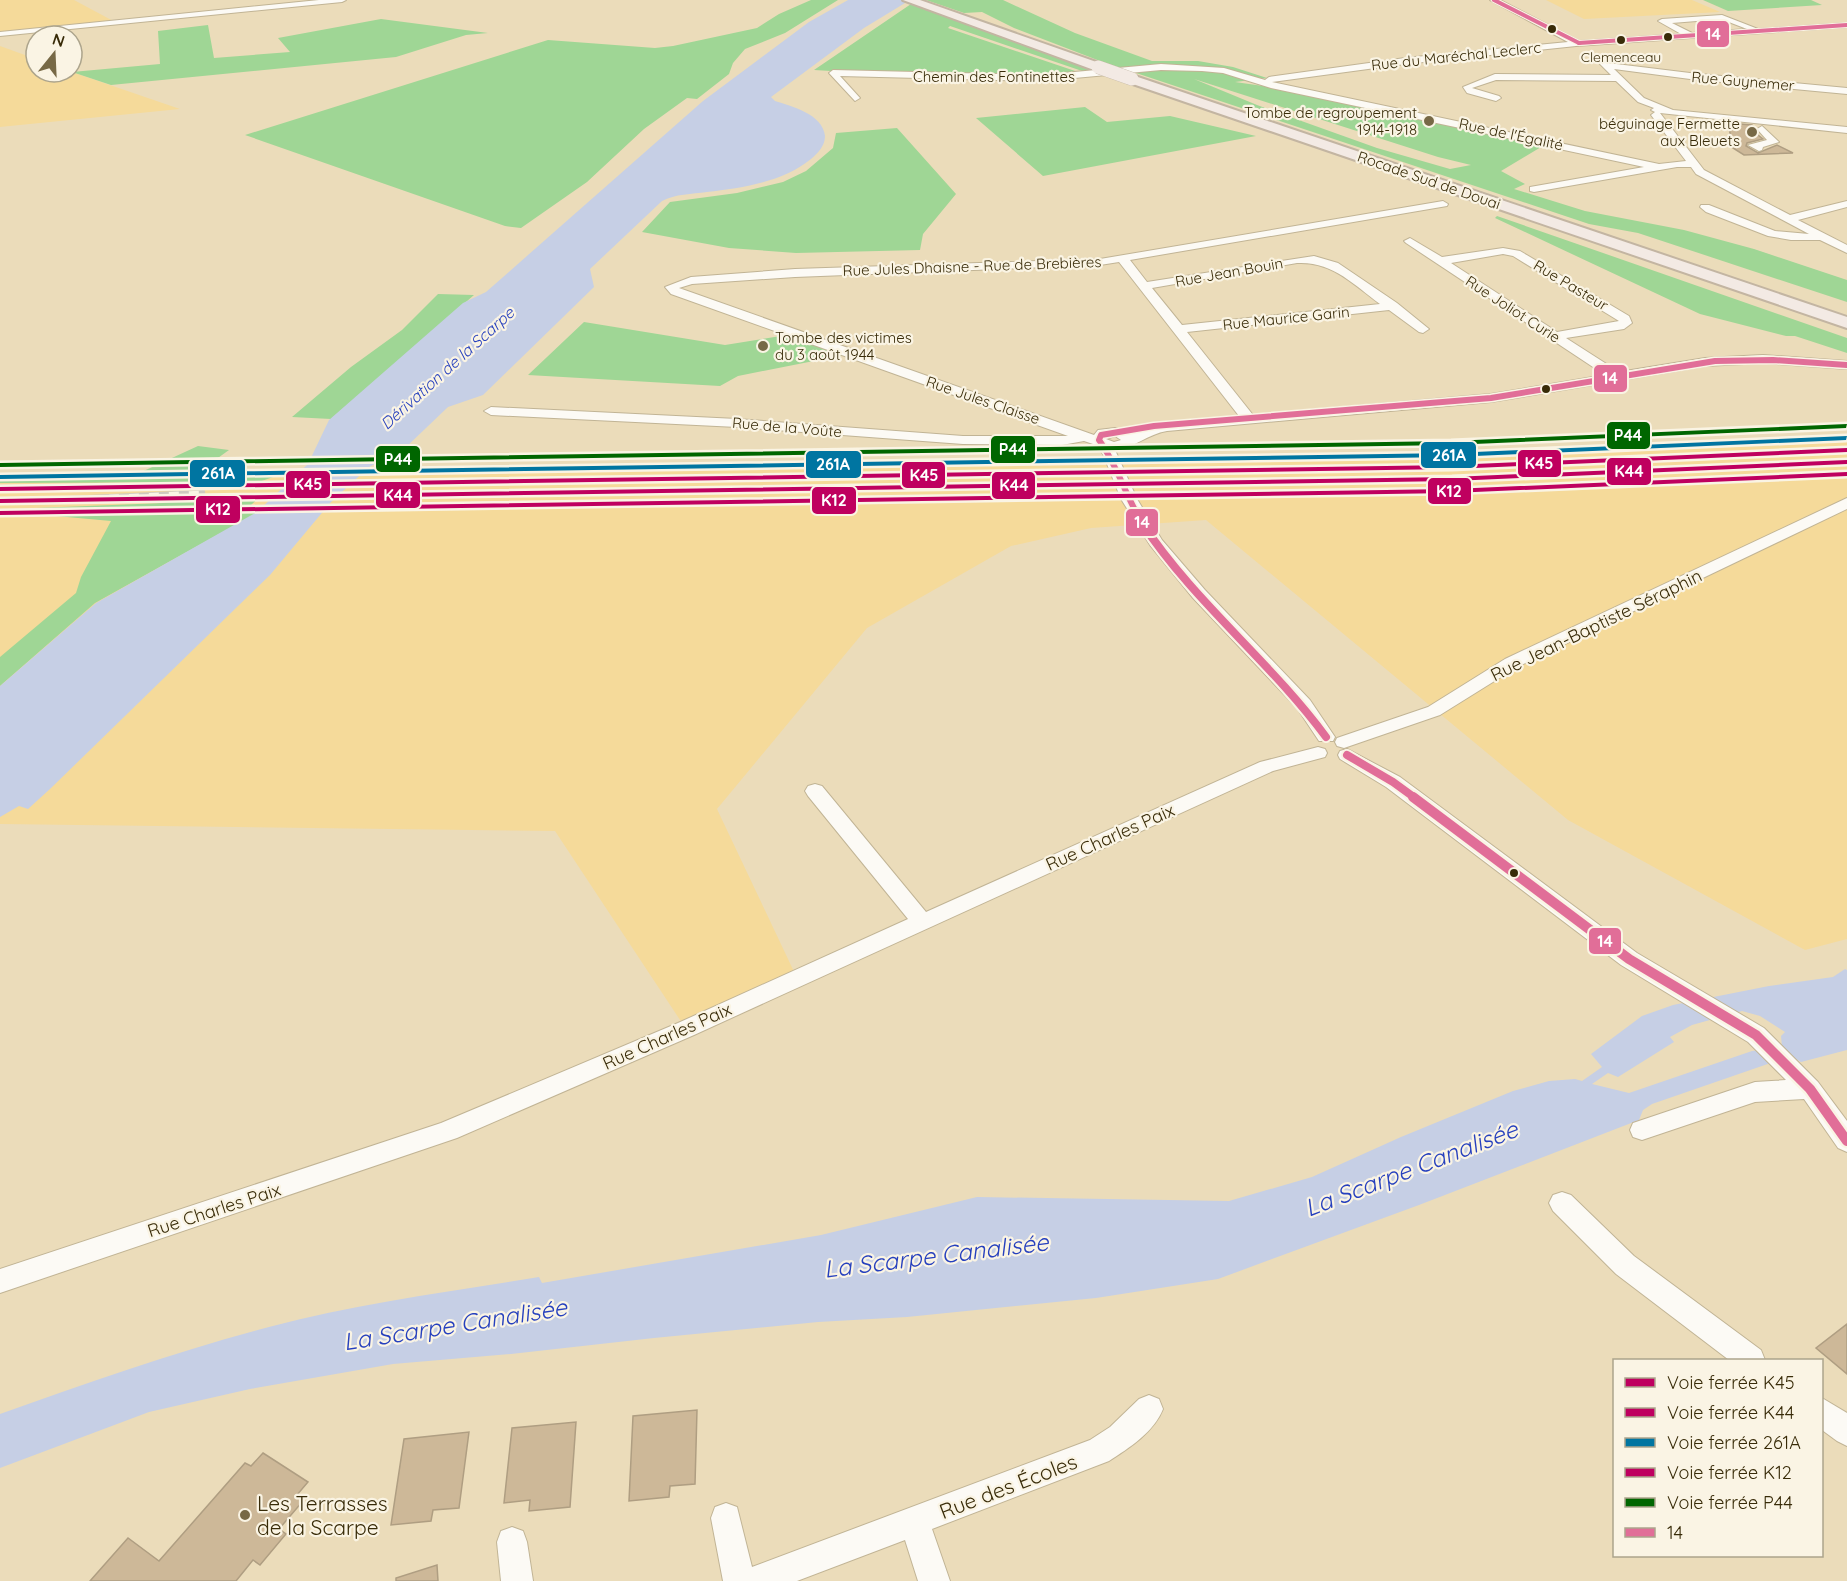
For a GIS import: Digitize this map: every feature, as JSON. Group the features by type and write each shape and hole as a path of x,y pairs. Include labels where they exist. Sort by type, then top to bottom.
{"highway":[{"name":"Rocade Sud de Douai","path":"916,1 1101,66"},
{"name":"Rocade Sud de Douai","path":"916,1 1847,321"},
{"path":"966,7 989,20 1077,57"}],"street":[{"path":"0,34 342,0"},
{"path":"1494,0 1579,43 1610,66 1652,110 1702,174 1847,250"},
{"name":"Rue du Maréchal Leclerc","path":"1691,35 1662,21 1722,17 1759,31"},
{"name":"Rue du Maréchal Leclerc","path":"1257,81 1579,43 1847,25"},
{"name":"Rue Guynemer","path":"1594,54 1610,66 1639,69"},
{"path":"1446,57 1495,77 1619,78"},
{"name":"Chemin des Fontinettes","path":"855,98 833,73 1042,78 1187,66 1217,70 1257,81"},
{"name":"Rue Guynemer","path":"1610,66 1847,91"},
{"path":"1495,77 1467,88 1496,98"},
{"name":"Rue de l'Égalité","path":"1257,81 1659,167"},
{"path":"1652,110 1760,126 1847,130"},
{"path":"1652,110 1674,114"},
{"path":"1666,128 1666,122 1674,114"},
{"path":"1759,148 1753,145 1774,142 1760,126"},
{"path":"1534,189 1659,167 1693,164"},
{"name":"Rue Jules Dhaisne - Rue de Brebières","path":"676,284 691,280 803,273 1055,265 1123,259 1443,204"},
{"path":"1788,219 1847,204"},
{"path":"1705,207 1717,214 1782,237 1821,237"},
{"name":"Rue Joliot Curie","path":"1410,241 1617,377"},
{"name":"Rue Pasteur","path":"1440,261 1511,252 1523,256 1624,317 1626,323 1555,336"},
{"path":"1123,259 1249,419"},
{"name":"Rue Jean Bouin","path":"1144,286 1297,260 1314,260 1338,267 1393,306"},
{"name":"Rue Jules Claisse","path":"676,284 671,289 1083,437 1106,437"},
{"path":"1393,306 1423,329"},
{"name":"Rue Maurice Garin","path":"1180,330 1393,306"},
{"path":"1106,437 1171,426 1465,401 1694,363 1786,360 1847,365"},
{"name":"Rue de la Voûte","path":"491,411 725,422 963,440 1062,441 1083,437"},
{"path":"1106,437 1113,447 1127,443 1149,431 1171,426"},
{"name":"Rue Jules Claisse","path":"1064,429 1106,437"},
{"path":"1106,437 1134,508 1169,559 1199,594 1296,694 1334,747 1393,782 1629,959 1756,1035 1803,1082 1847,1141"},
{"path":"1119,472 1127,443"},
{"name":"Rue Jean-Baptiste Séraphin","path":"1334,747 1434,711 1511,663 1721,565 1847,503"},
{"name":"Rue Charles Paix","path":"0,1281 448,1131 686,1029 1267,766 1334,747"},
{"path":"815,791 922,922"},
{"path":"1641,1131 1755,1092 1803,1082"},
{"path":"1562,1203 1625,1265 1750,1359"},
{"name":"Rue des Écoles","path":"756,1581 1099,1451 1120,1437 1149,1409"},
{"path":"1823,1413 1847,1431"},
{"path":"726,1518 740,1581"},
{"path":"914,1521 934,1581"},
{"path":"512,1542 517,1581"}],"shaded area":[{"path":"0,0 74,0 117,23 84,26 84,24 24,24 24,33 0,35"},
{"path":"1546,0 1692,0 1720,12 1584,19"},
{"path":"0,46 24,55 24,84 84,84 84,76 180,109 0,127"},
{"path":"1847,441 1847,939 1805,950 1568,820 1206,520 1091,528 1011,546 867,628 717,809 797,978 686,1029 555,831 0,824 0,477 420,469 1105,465 1769,446"}],"green space":[{"path":"811,0 838,0 785,33 745,49 733,63 729,74 697,99 687,98 644,129 587,182 521,228 505,226 245,135 548,40 655,48 673,46 757,28 779,14"},
{"path":"926,0 1003,0 1075,33 1152,61 1198,61 1233,67 1267,78 1235,82 1546,144 1501,171 1525,184 1514,189 1585,211 1684,230 1754,249 1847,280 1847,302 1638,233 1589,224 1100,61 1014,28 982,12 964,13","holes":["1194,79 1438,157 1471,165 1450,169 1377,148 1257,105"]},
{"path":"1703,0 1811,0 1822,5 1728,11"},
{"path":"911,4 1095,68 1085,72 950,26 948,28 1081,73 981,77 814,70"},
{"path":"381,19 488,33 466,35 396,57 111,85 84,76 84,71 160,64 158,31 208,25 214,58 290,52 278,38"},
{"path":"1085,107 1107,122 1170,116 1256,136 1043,176 976,118"},
{"path":"897,128 956,194 923,234 920,250 796,253 729,248 642,232 670,202 737,193 783,182 806,171 833,148 836,133"},
{"path":"1497,216 1847,338 1847,353 1795,336 1786,336 1700,314 1495,218"},
{"path":"438,294 474,295 331,419 292,417 351,367 402,330"},
{"path":"584,322 725,345 787,335 844,355 738,376 720,386 528,375"},
{"path":"198,446 229,450 197,473 287,472 259,482 0,483 0,477 137,474"},
{"path":"260,497 242,513 257,513 95,603 0,686 0,657 76,593 81,577 111,521 34,514 36,508 163,503 177,498"}],"water":[{"name":"Dérivation de la Scarpe","path":"848,0 910,0 864,28 771,97 775,101 805,112 819,122 823,128 825,140 811,159 788,173 762,183 678,196 662,201 590,269 594,287 483,395 448,407 404,449 369,467 331,502 270,575 50,789 28,809 19,806 0,817 0,686 96,603 257,512 308,464 329,420 463,303 486,292 703,101 809,22"},
{"name":"La Scarpe Canalisée","path":"1847,970 1847,1050 1801,1062 1791,1056 1652,1104 1643,1110 1639,1120 1218,1279 1096,1298 907,1317 818,1322 393,1364 250,1389 149,1412 0,1468 0,1414 201,1346 269,1327 336,1311 404,1299 539,1277 542,1283 821,1235 977,1197 1229,1201 1312,1177 1513,1091 1549,1081 1575,1079 1582,1081 1602,1067 1591,1054 1642,1016 1673,1005 1769,986 1833,977","holes":["1742,1011 1760,1016 1785,1032 1781,1036 1782,1047 1752,1051 1629,1093 1592,1084 1608,1073 1618,1077 1674,1042 1670,1037 1692,1025"]}],"building":[{"path":"1728,123 1752,125 1763,139 1747,143 1746,146 1758,153 1777,145 1793,153 1744,155 1733,148"},
{"path":"1847,1324 1847,1374 1816,1348"},
{"path":"697,1410 695,1484 670,1486 669,1497 629,1501 633,1416"},
{"path":"576,1422 570,1507 529,1511 530,1500 504,1503 512,1428"},
{"path":"469,1432 459,1508 433,1510 431,1521 391,1525 404,1439"},
{"name":"Les Terrasses de la Scarpe","path":"263,1453 308,1482 296,1496 303,1501 279,1529 286,1534 260,1565 253,1560 236,1581 90,1581 128,1538 159,1561 245,1463 251,1466"},
{"path":"437,1565 438,1581 396,1581 396,1578"}],"railway":[{"path":"29,500 203,492"}],"rail line":[{"name":"P44","path":"0,465 1451,443 1846,426"},
{"name":"261A","path":"0,477 1452,455 1846,438"},
{"name":"K45","path":"0,489 1452,467 1847,450"},
{"name":"K44","path":"0,501 1452,479 1847,462"},
{"name":"K12","path":"0,513 1452,491 1847,474"}],"transit line":[{"name":"14","path":"1494,0 1579,43"},
{"name":"14","path":"1579,43 1847,25"},
{"name":"14","path":"1326,737 1287,686 1177,569 1157,544 1131,503 1112,460 1099,440 1101,435 1154,426 1491,398 1715,361 1773,360 1847,365"},
{"name":"14","path":"1347,755 1393,782 1629,959 1756,1035 1810,1089 1847,1141"}],"place":[{"name":"Clemenceau","path":"1621,40"},
{"name":"Tombe de regroupement 1914-1918","path":"1429,121"},
{"name":"béguinage Fermette aux Bleuets","path":"1752,132"},
{"name":"Tombe des victimes du 3 août 1944","path":"763,346"},
{"name":"Les Terrasses de la Scarpe","path":"245,1515"}]}
